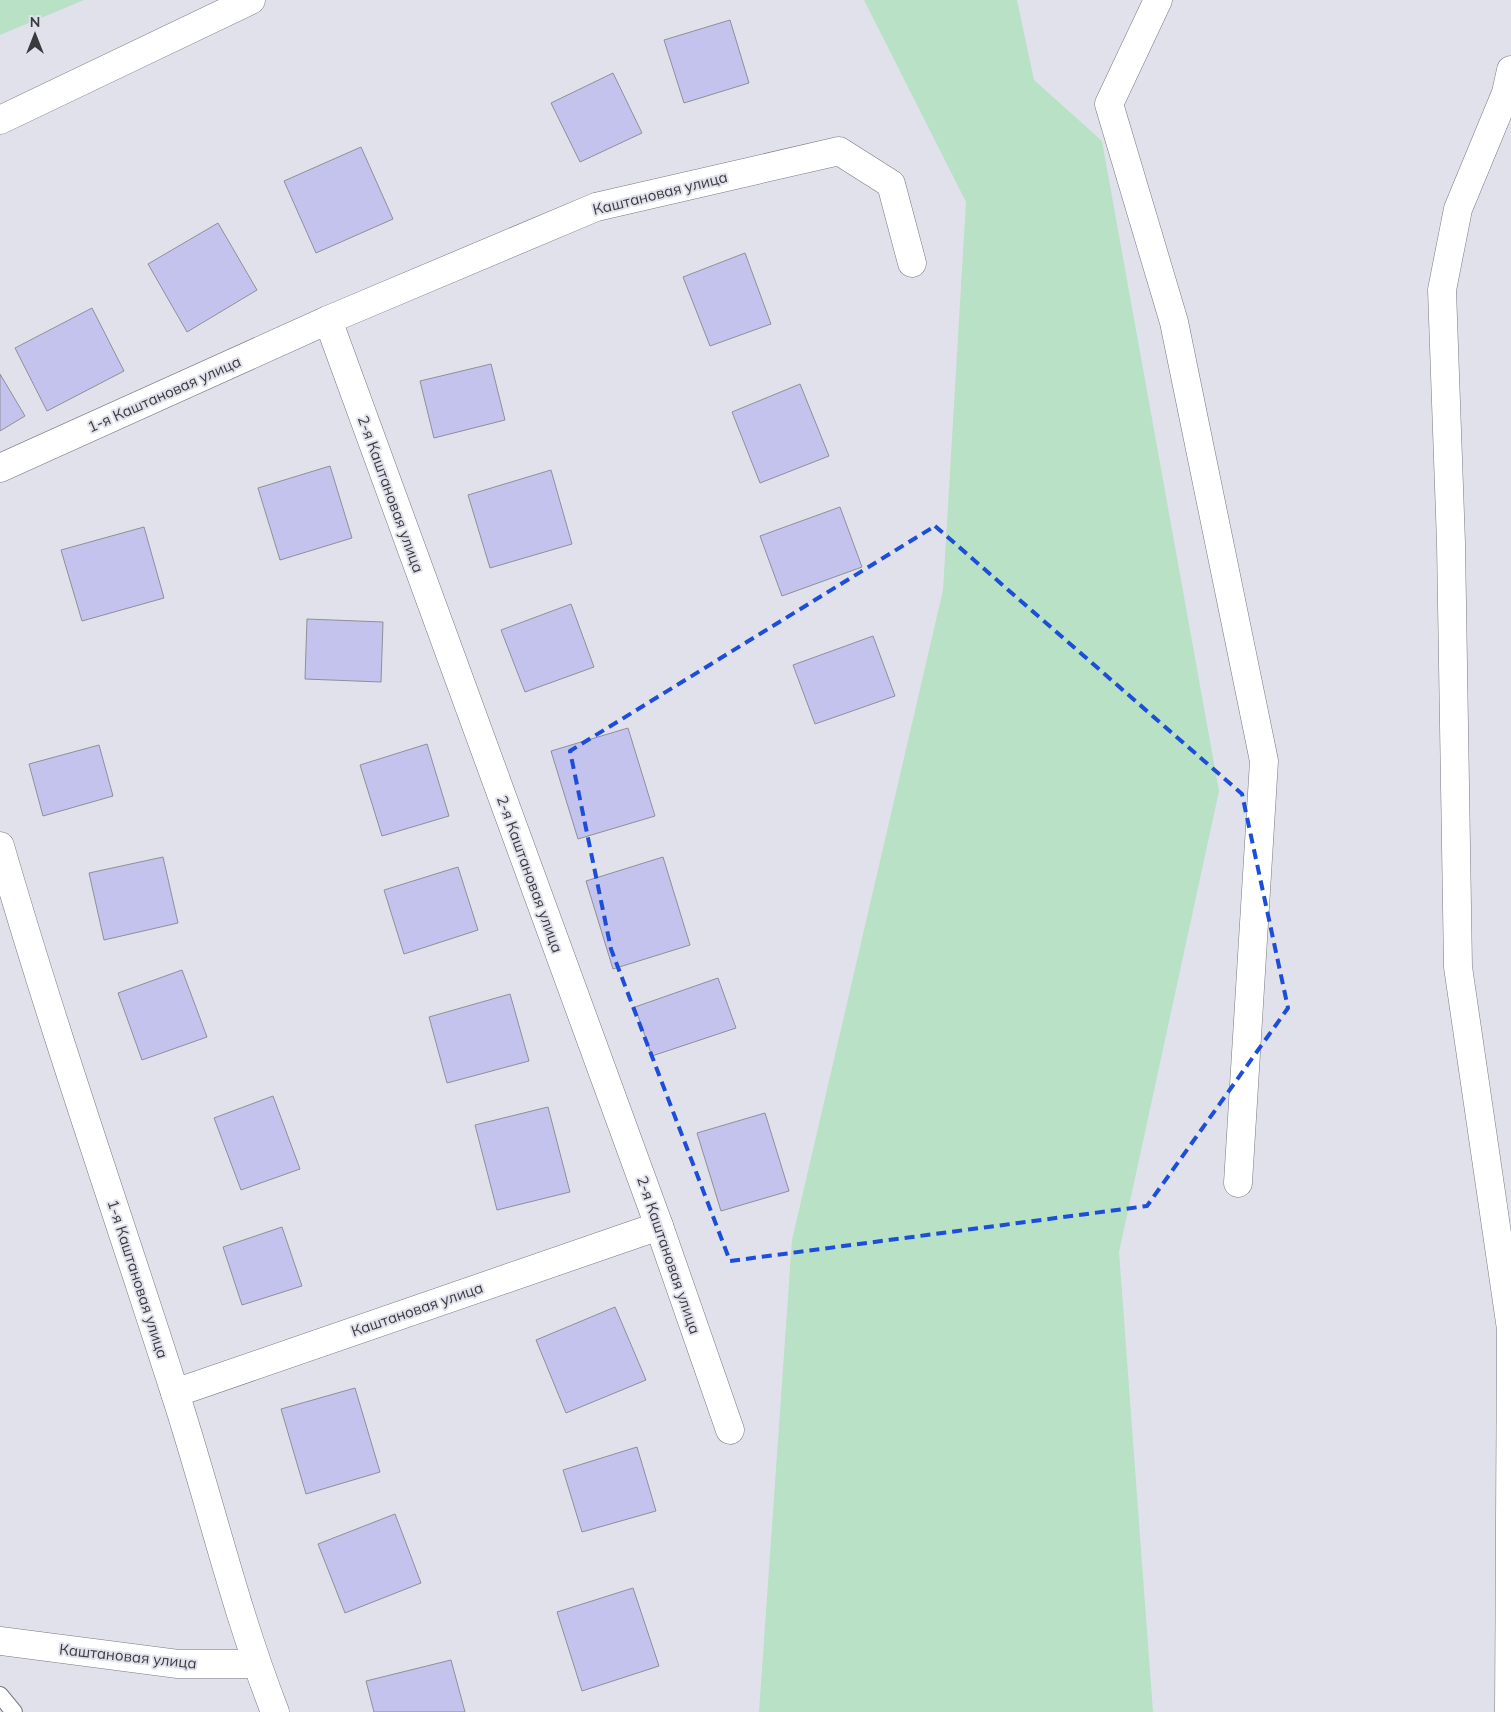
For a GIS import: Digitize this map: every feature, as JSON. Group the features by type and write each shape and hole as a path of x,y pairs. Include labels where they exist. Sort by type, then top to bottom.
{"street":[{"path":"0,120 251,0"},
{"path":"1158,0 1108,104 1174,322 1264,761 1238,1183"},
{"path":"1509,1712 1511,1329 1458,967 1451,543 1442,290 1458,209 1506,93 1511,70"},
{"name":"Каштановая улица","path":"328,320 596,207 839,152 890,184 912,263"},
{"name":"1-я Каштановая улица","path":"0,468 328,320"},
{"name":"2-я Каштановая улица","path":"328,320 659,1226 730,1430"},
{"name":"1-я Каштановая улица","path":"0,846 30,948 175,1393 256,1664 275,1712"},
{"name":"Каштановая улица","path":"175,1393 659,1226"},
{"name":"Каштановая улица","path":"0,1640 178,1664 256,1664"}],"lane":[{"path":"0,1695 14,1712"}],"highlighted area":[{"path":"935,526 1242,794 1288,1008 1147,1206 730,1261 611,949 570,751"}],"green space":[{"path":"0,0 84,0 0,35"},
{"path":"864,0 1017,0 1034,80 1102,141 1219,791 1119,1252 1153,1712 759,1712 792,1240 943,590 966,202"}],"building":[{"path":"730,20 749,83 684,103 664,40"},
{"path":"613,73 642,133 580,162 551,103"},
{"path":"361,147 393,219 316,253 284,181"},
{"path":"218,223 257,290 187,332 148,264"},
{"path":"745,253 771,324 710,346 683,277"},
{"path":"92,308 124,371 47,411 15,348"},
{"path":"491,364 505,420 434,438 420,381"},
{"path":"0,374 25,416 0,431"},
{"path":"800,384 829,456 760,483 732,412"},
{"path":"330,466 352,538 280,560 258,488"},
{"path":"551,470 572,544 490,568 468,495"},
{"path":"840,507 862,567 782,596 760,536"},
{"path":"144,527 164,598 82,621 61,550"},
{"path":"571,604 594,667 525,692 501,630"},
{"path":"307,619 383,622 381,682 305,679"},
{"path":"873,636 895,696 815,724 793,665"},
{"path":"628,728 655,816 578,839 551,751"},
{"path":"427,744 449,816 382,836 360,765"},
{"path":"99,745 113,796 43,816 29,764"},
{"path":"163,857 178,923 104,940 89,873"},
{"path":"663,857 690,945 613,969 586,881"},
{"path":"458,867 478,930 404,954 384,890"},
{"path":"182,970 207,1037 142,1060 118,993"},
{"path":"718,978 736,1028 652,1056 635,1007"},
{"path":"510,994 529,1061 447,1083 429,1017"},
{"path":"273,1096 300,1169 241,1190 214,1118"},
{"path":"548,1107 570,1192 497,1210 475,1125"},
{"path":"765,1113 789,1191 721,1211 697,1133"},
{"path":"282,1227 302,1286 242,1305 223,1247"},
{"path":"615,1307 646,1380 566,1413 536,1340"},
{"path":"355,1388 380,1472 306,1494 281,1409"},
{"path":"637,1447 656,1511 582,1532 563,1470"},
{"path":"395,1514 421,1583 345,1613 318,1544"},
{"path":"633,1588 659,1666 582,1691 557,1612"},
{"path":"451,1660 465,1712 374,1712 366,1681"}]}
